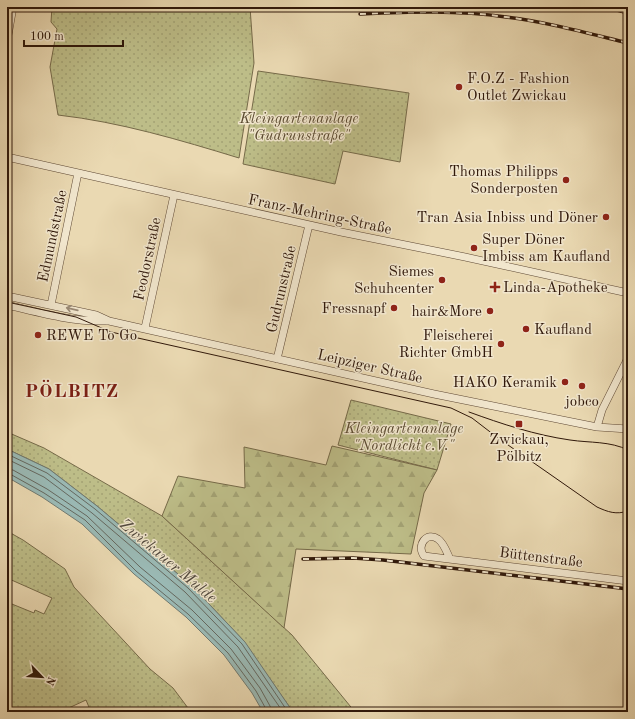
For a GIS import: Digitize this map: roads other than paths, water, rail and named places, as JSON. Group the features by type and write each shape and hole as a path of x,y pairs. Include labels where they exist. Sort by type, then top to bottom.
{"street":[{"path":"7,42 13,7"},
{"name":"Franz-Mehring-Straße","path":"7,157 309,225 628,293"},
{"name":"Edmundstraße","path":"51,305 78,173"},
{"name":"Feodorstraße","path":"145,328 174,195"},
{"name":"Gudrunstraße","path":"277,359 309,225"},
{"name":"Leipziger Straße","path":"7,296 96,315 109,321 434,394 597,426 628,429"},
{"name":"Leipziger Straße","path":"7,305 74,320 93,322 109,321"},
{"path":"597,426 602,410 628,358"},
{"name":"Büttenstraße","path":"450,559 628,580"}],"water":[{"path":"7,449 49,469 97,506 191,585 245,642 293,712 263,712 252,693 224,655 186,617 134,574 82,524 42,497 7,477"}],"tram line":[{"path":"7,302 76,317 111,332 451,408 472,418 498,438 597,507 612,512 620,513 628,511"},
{"path":"469,412 531,432 570,440 614,445 628,450"}],"railway":[{"path":"606,7 628,13"},
{"path":"360,14 433,12 488,15 552,25 628,43"},
{"path":"303,559 353,558 383,560 628,589"}],"place":[{"name":"F.O.Z - Fashion Outlet Zwickau","path":"459,87"},
{"name":"Thomas Philipps Sonderposten","path":"566,180"},
{"name":"Tran Asia Inbiss und Döner","path":"606,217"},
{"name":"Super Döner Imbiss am Kaufland","path":"474,248"},
{"name":"Siemes Schuhcenter","path":"442,280"},
{"name":"Linda-Apotheke","path":"495,287"},
{"name":"Fressnapf","path":"394,308"},
{"name":"hair&More","path":"490,311"},
{"name":"Kaufland","path":"526,329"},
{"name":"REWE To Go","path":"38,335"},
{"name":"Fleischerei Richter GmbH","path":"501,344"},
{"name":"HAKO Keramik","path":"565,382"},
{"name":"jobco","path":"582,386"},
{"name":"Zwickau, Pölbitz","path":"519,424"}],"district":[{"name":"PÖLBITZ","path":"72,390"}],"park label":[{"name":"Kleingartenanlage \"Gudrunstraße\"","path":"299,126"},
{"name":"Kleingartenanlage \"Nordlicht e.V.\"","path":"404,436"}],"water label":[{"name":"Zwickauer Mulde","path":"169,560"}]}
